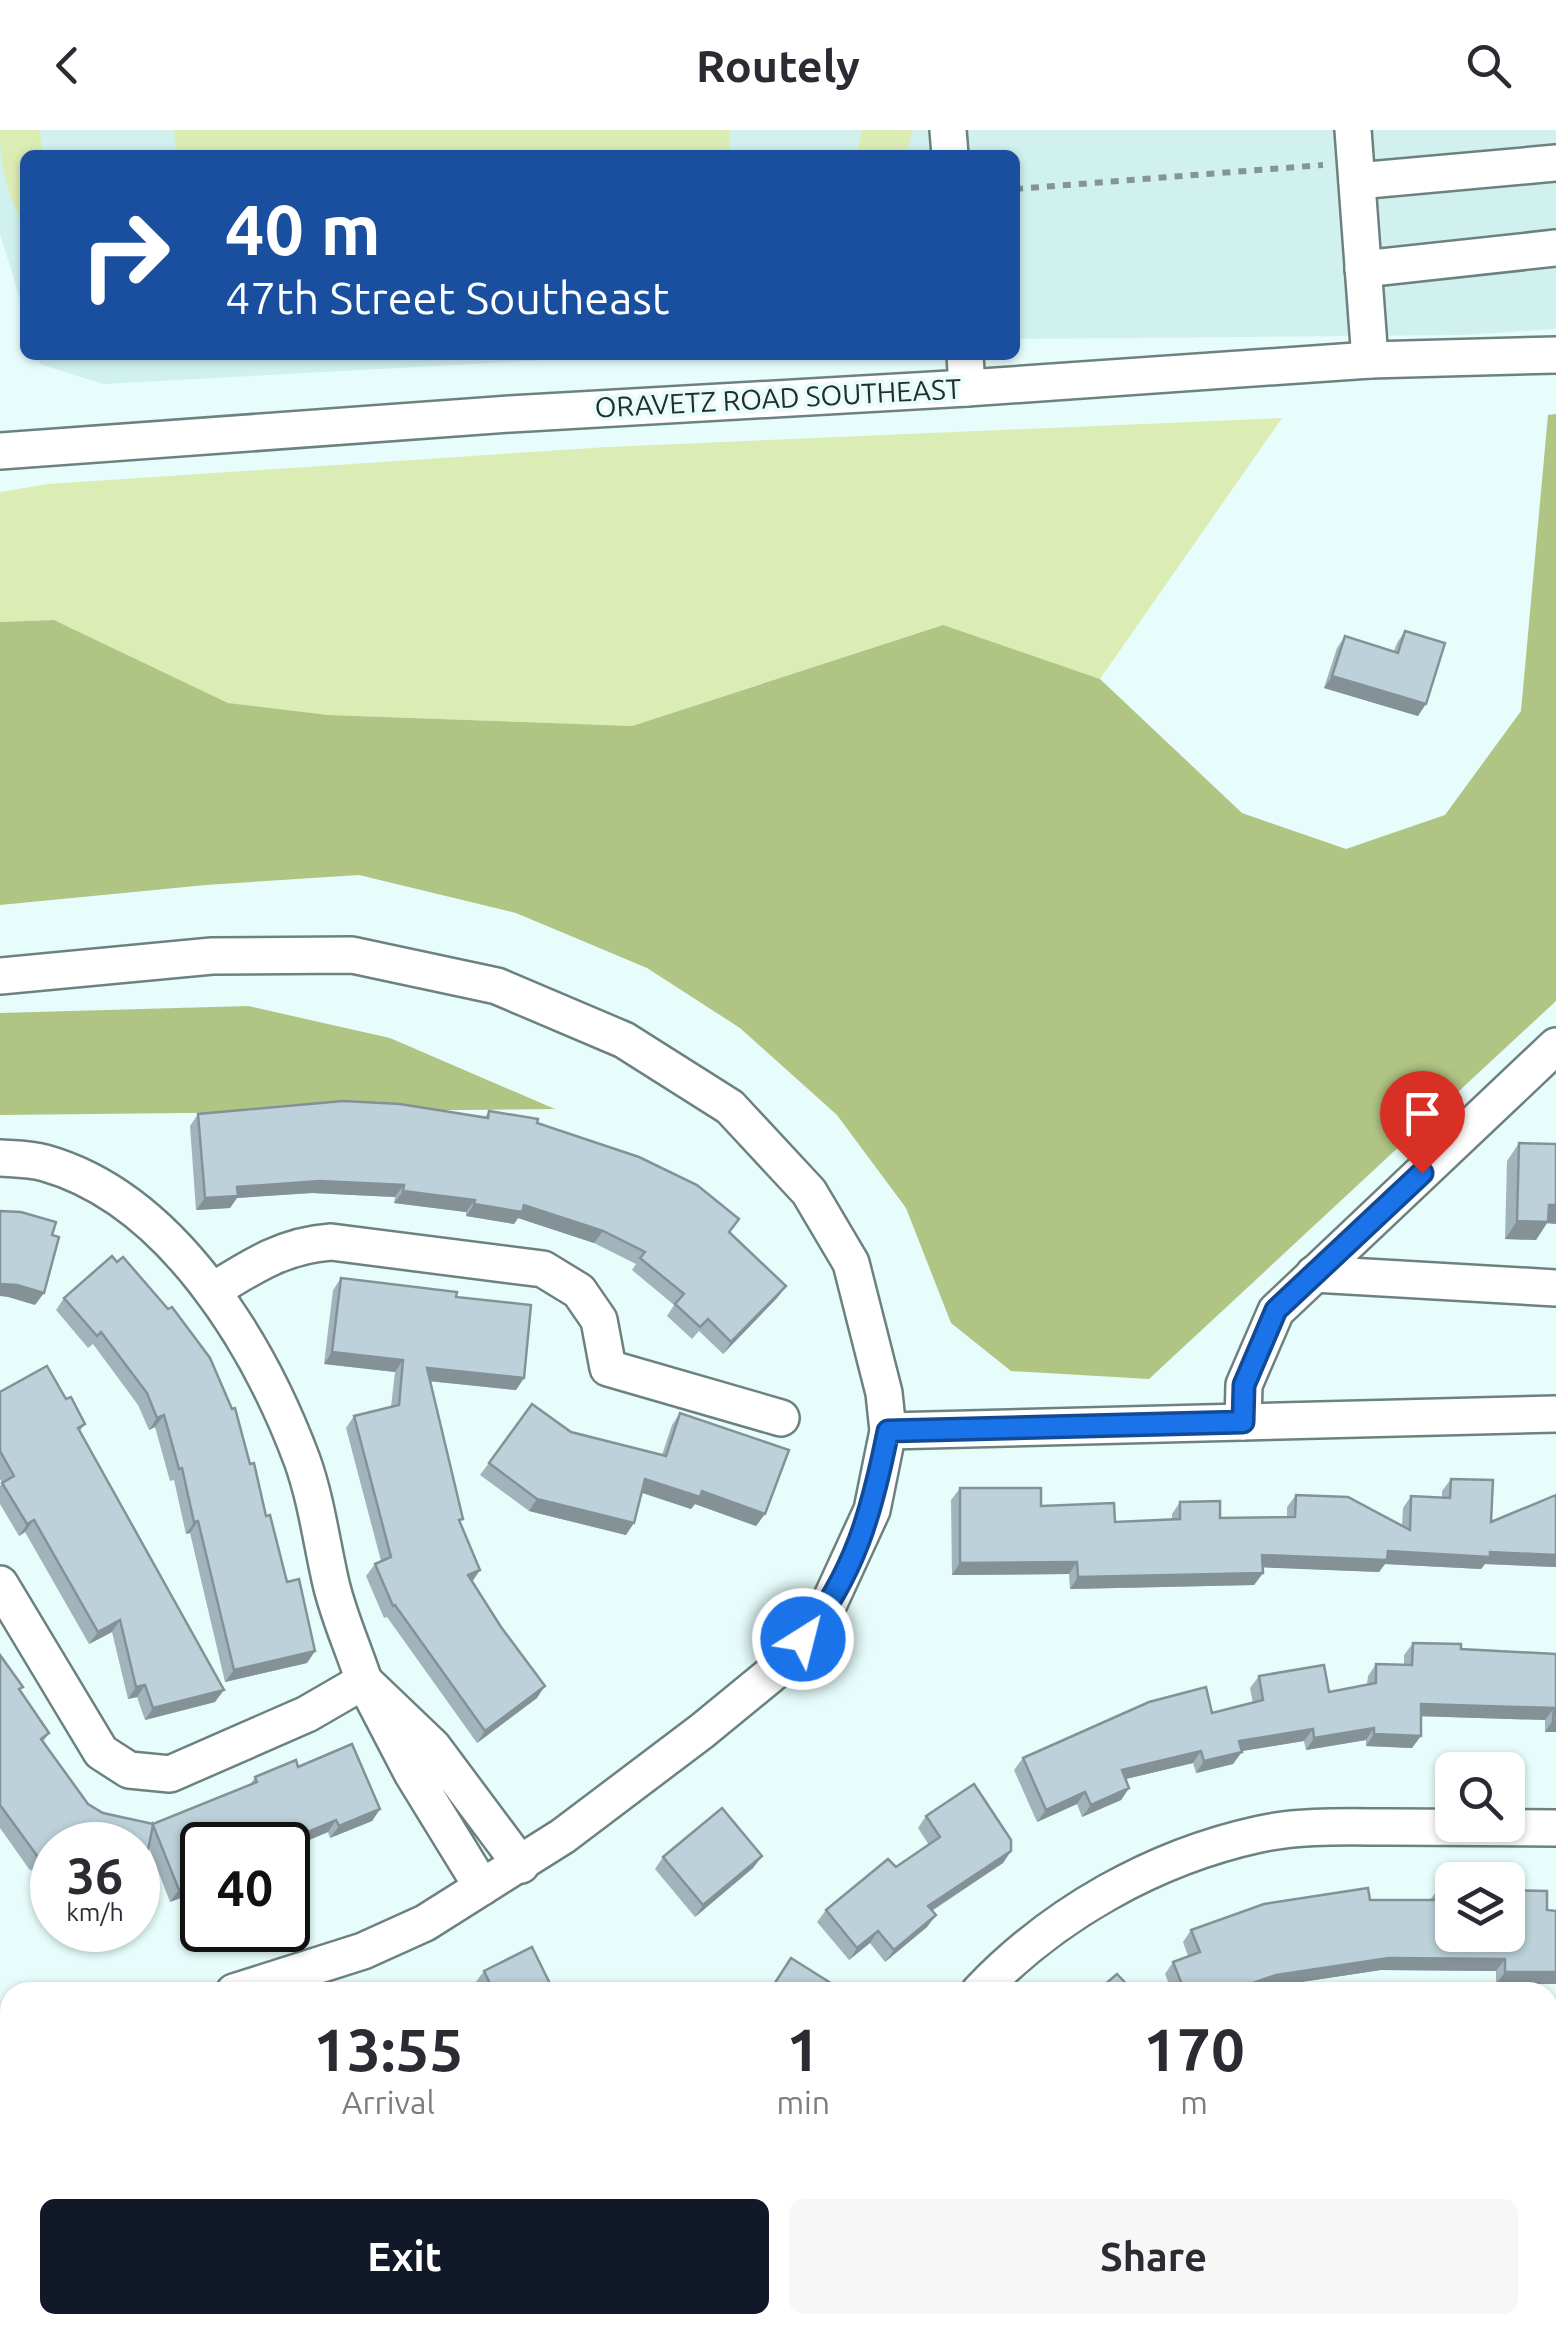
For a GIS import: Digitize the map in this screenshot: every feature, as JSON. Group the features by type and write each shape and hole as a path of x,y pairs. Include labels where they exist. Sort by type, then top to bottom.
{"street":[{"path":"1370,360 1355,158 1556,163"},
{"path":"1363,269 1556,248"},
{"name":"ORAVETZ ROAD SOUTHEAST","path":"0,450 510,414 966,371 1556,356"},
{"path":"0,976 212,956 352,955 497,986 624,1040 730,1108 809,1192 850,1263 884,1392 888,1431 872,1510 852,1561 826,1610 780,1667 702,1731 520,1865 425,1923 363,1952 266,1982"},
{"path":"1243,1422 1244,1385 1276,1310 1556,1046"},
{"path":"0,1158 43,1162 86,1179 133,1210 214,1290 280,1407 303,1463 331,1584 364,1680 412,1773 482,1887"},
{"path":"214,1290 271,1255 318,1242 543,1269 579,1291 600,1320 608,1368 782,1418"},
{"path":"1314,1274 1556,1288"},
{"path":"888,1431 1556,1414"},
{"path":"0,1584 101,1752 129,1770 170,1774 307,1714 364,1680"},
{"path":"364,1680 433,1747 520,1865"},
{"path":"989,1982 1069,1914 1177,1858 1262,1834 1326,1827 1556,1828"}],"path":[{"path":"1020,189 1355,158"}],"shaded area":[{"path":"0,130 1556,130 1556,329 1461,335 1020,339 1020,150 20,150 20,299 0,234"},
{"path":"39,360 547,360 103,384 40,364"}],"green space":[{"path":"0,130 40,130 42,150 20,150 20,217 6,181"},
{"path":"174,130 729,130 730,150 176,150"},
{"path":"862,130 913,130 907,150 857,150"},
{"path":"1556,414 1556,1001 1149,1379 1011,1371 951,1323 906,1208 837,1115 740,1028 647,968 516,913 359,875 0,905 0,622 54,620 228,703 328,715 632,726 943,625 1100,679 1242,813 1346,849 1445,815 1521,711 1548,415"},
{"path":"1282,418 1100,679 942,625 632,726 328,715 228,703 54,620 0,622 0,492 48,484 608,447"},
{"path":"248,1006 390,1038 555,1109 0,1115 0,1013"}],"building":[{"path":"1405,631 1445,643 1426,704 1332,676 1345,636 1398,653"},
{"path":"343,1101 400,1104 488,1118 489,1111 538,1119 537,1123 639,1157 697,1185 739,1219 729,1232 786,1286 731,1342 708,1319 700,1327 675,1304 684,1294 640,1258 645,1252 603,1231 524,1205 522,1212 474,1204 475,1200 403,1191 404,1185 320,1181 237,1187 238,1196 205,1198 198,1114"},
{"path":"1519,1143 1556,1144 1556,1205 1549,1205 1548,1222 1517,1221"},
{"path":"0,1211 21,1212 56,1222 52,1235 59,1237 44,1293 0,1284"},
{"path":"112,1256 117,1262 123,1257 168,1309 172,1307 210,1358 232,1409 235,1408 250,1464 254,1463 287,1582 299,1579 315,1651 234,1670 198,1521 194,1522 182,1468 179,1469 164,1415 157,1418 147,1393 101,1332 97,1336 64,1298"},
{"path":"341,1278 531,1305 524,1378 427,1368 463,1519 459,1520 480,1570 468,1575 545,1686 485,1731 393,1606 375,1564 391,1557 354,1416 399,1405 403,1360 332,1352"},
{"path":"47,1366 66,1399 71,1397 85,1424 78,1428 224,1690 153,1708 145,1685 136,1687 120,1620 98,1632 34,1520 27,1524 2,1483 14,1476 0,1451 0,1392"},
{"path":"532,1404 571,1432 666,1456 680,1413 789,1450 765,1514 702,1491 700,1497 645,1479 634,1523 537,1499 489,1463"},
{"path":"1451,1479 1493,1480 1491,1522 1556,1495 1556,1555 1490,1552 1490,1557 1388,1551 1387,1560 1262,1555 1263,1573 1078,1577 1077,1562 960,1563 960,1488 1041,1488 1041,1506 1114,1503 1115,1522 1180,1519 1180,1502 1220,1501 1220,1518 1295,1517 1296,1495 1348,1497 1410,1530 1411,1496 1450,1498"},
{"path":"1413,1643 1556,1654 1556,1720 1554,1708 1421,1704 1421,1736 1374,1734 1374,1728 1314,1738 1313,1729 1239,1741 1242,1752 1204,1761 1201,1751 1122,1770 1129,1788 1091,1805 1085,1792 1046,1810 1023,1758 1149,1702 1206,1687 1212,1713 1263,1700 1259,1676 1324,1665 1329,1692 1376,1683 1376,1664 1412,1665"},
{"path":"0,1655 49,1733 41,1739 88,1804 103,1813 144,1822 30,1822 30,1846 0,1805"},
{"path":"352,1744 380,1809 339,1826 336,1820 310,1831 310,1822 180,1822 179,1890 160,1842 158,1822 257,1782 255,1777 296,1760 298,1767"},
{"path":"974,1784 1011,1840 1011,1851 928,1906 936,1915 894,1950 878,1931 857,1948 826,1910 888,1859 896,1867 940,1837 926,1816"},
{"path":"722,1808 762,1856 703,1905 663,1857"},
{"path":"1368,1888 1370,1900 1435,1900 1435,1952 1525,1952 1525,1890 1547,1891 1547,1910 1556,1911 1556,1972 1505,1972 1505,1959 1389,1958 1276,1975 1256,1982 1181,1982 1173,1962 1200,1952 1191,1930 1264,1904"},
{"path":"532,1947 549,1982 489,1982 484,1971"},
{"path":"791,1958 829,1982 775,1982"},
{"path":"1117,1974 1125,1982 1108,1982"}],"route":[{"path":"803,1639 826,1610 852,1561 872,1510 888,1431 1243,1422 1244,1385 1276,1310 1422,1173"}]}
